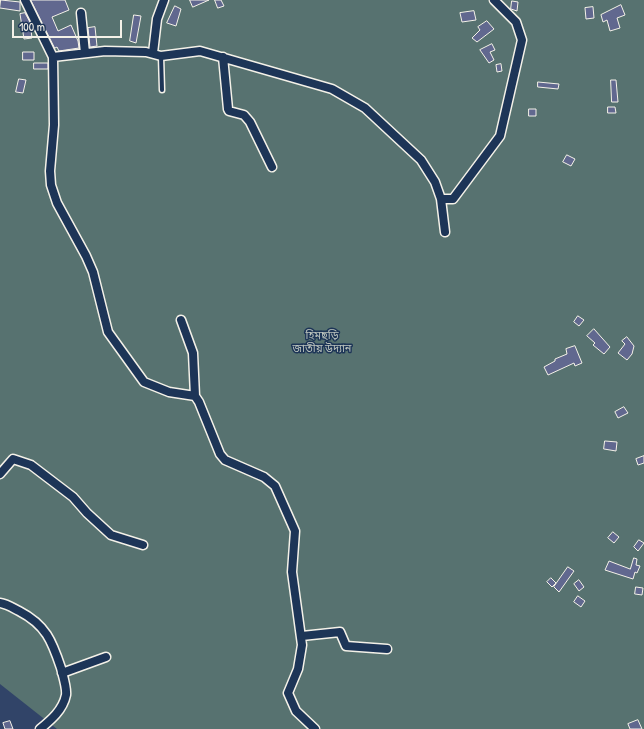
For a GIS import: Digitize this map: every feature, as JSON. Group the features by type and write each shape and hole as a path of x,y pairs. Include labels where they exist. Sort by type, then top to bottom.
{"street":[{"path":"25,0 53,57 54,125 50,171 51,185 57,203 93,272 108,332 144,382 169,392 195,396"},
{"path":"157,54 157,19 164,0"},
{"path":"441,199 452,199 500,136 522,40 516,22 494,0"},
{"path":"81,13 85,53"},
{"path":"53,57 85,53 157,54 200,51 332,88 365,108 421,160 435,182 441,199 445,232"},
{"path":"223,57 228,109 229,111 244,115 250,122 272,167"},
{"path":"181,320 193,353 195,396 199,402 220,454 225,460 264,477 275,486 292,523 295,536 292,572 302,636 302,645 298,669 288,693 296,711 315,729"},
{"path":"0,474 13,459 31,465 73,497 87,513 111,535 143,545"},
{"path":"0,603 33,618 44,629 53,644 62,673 66,695 56,714 40,729"},
{"path":"302,636 340,632 346,646 387,649"},
{"path":"62,673 106,657"}],"lane":[{"path":"157,54 162,90"}],"green space":[{"name":"হিমছড়ি জাতীয় উদ্যান","path":"0,0 644,0 644,729 57,729 0,684"}],"building":[{"path":"1,0 20,2 20,11 0,8"},
{"path":"31,0 65,0 69,10 52,17 58,31 71,25 78,41 79,48 59,51 57,47 55,48"},
{"path":"190,0 209,0 193,7"},
{"path":"215,0 221,0 224,6 218,8"},
{"path":"512,1 518,2 517,11 511,9"},
{"path":"621,5 625,15 617,18 620,28 610,31 607,20 603,22 601,15"},
{"path":"175,6 181,9 176,26 167,23"},
{"path":"593,7 594,18 586,19 585,8"},
{"path":"474,11 476,20 462,22 460,13"},
{"path":"25,13 30,22 32,38 24,39 20,14"},
{"path":"134,15 141,16 136,43 130,41"},
{"path":"487,21 494,29 477,42 472,38 480,30 478,27"},
{"path":"95,27 97,46 90,47 88,28"},
{"path":"492,44 495,50 490,52 494,60 489,63 480,50"},
{"path":"23,52 34,52 34,60 23,60"},
{"path":"34,63 48,63 48,69 34,69"},
{"path":"501,64 502,71 497,72 496,65"},
{"path":"19,79 26,80 23,93 16,92"},
{"path":"611,80 616,80 618,102 612,102"},
{"path":"538,82 559,84 558,89 538,87"},
{"path":"608,107 615,107 616,113 608,113"},
{"path":"529,109 536,109 536,116 529,116"},
{"path":"567,155 575,159 571,166 563,162"},
{"path":"578,316 584,320 579,326 574,322"},
{"path":"594,329 610,347 604,354 593,345 595,343 587,336"},
{"path":"627,337 634,346 632,354 627,360 618,353 625,344 622,341"},
{"path":"575,346 582,363 575,366 574,363 548,375 544,367 555,361 555,359 567,354 566,349"},
{"path":"624,407 628,413 618,418 615,412"},
{"path":"605,441 617,442 616,451 604,449"},
{"path":"644,456 644,463 638,465 636,459"},
{"path":"613,532 619,537 614,543 608,538"},
{"path":"639,540 644,543 638,551 634,547"},
{"path":"634,558 637,559 636,565 640,566 637,573 635,572 633,579 605,570 609,561 630,569"},
{"path":"568,567 574,571 559,592 554,587"},
{"path":"551,578 556,583 552,587 547,582"},
{"path":"579,580 584,587 579,591 574,584"},
{"path":"636,587 643,588 642,595 635,594"},
{"path":"578,596 585,601 581,607 574,602"},
{"path":"638,720 642,729 630,729 628,724"},
{"path":"10,721 13,729 5,729 3,723"}]}
